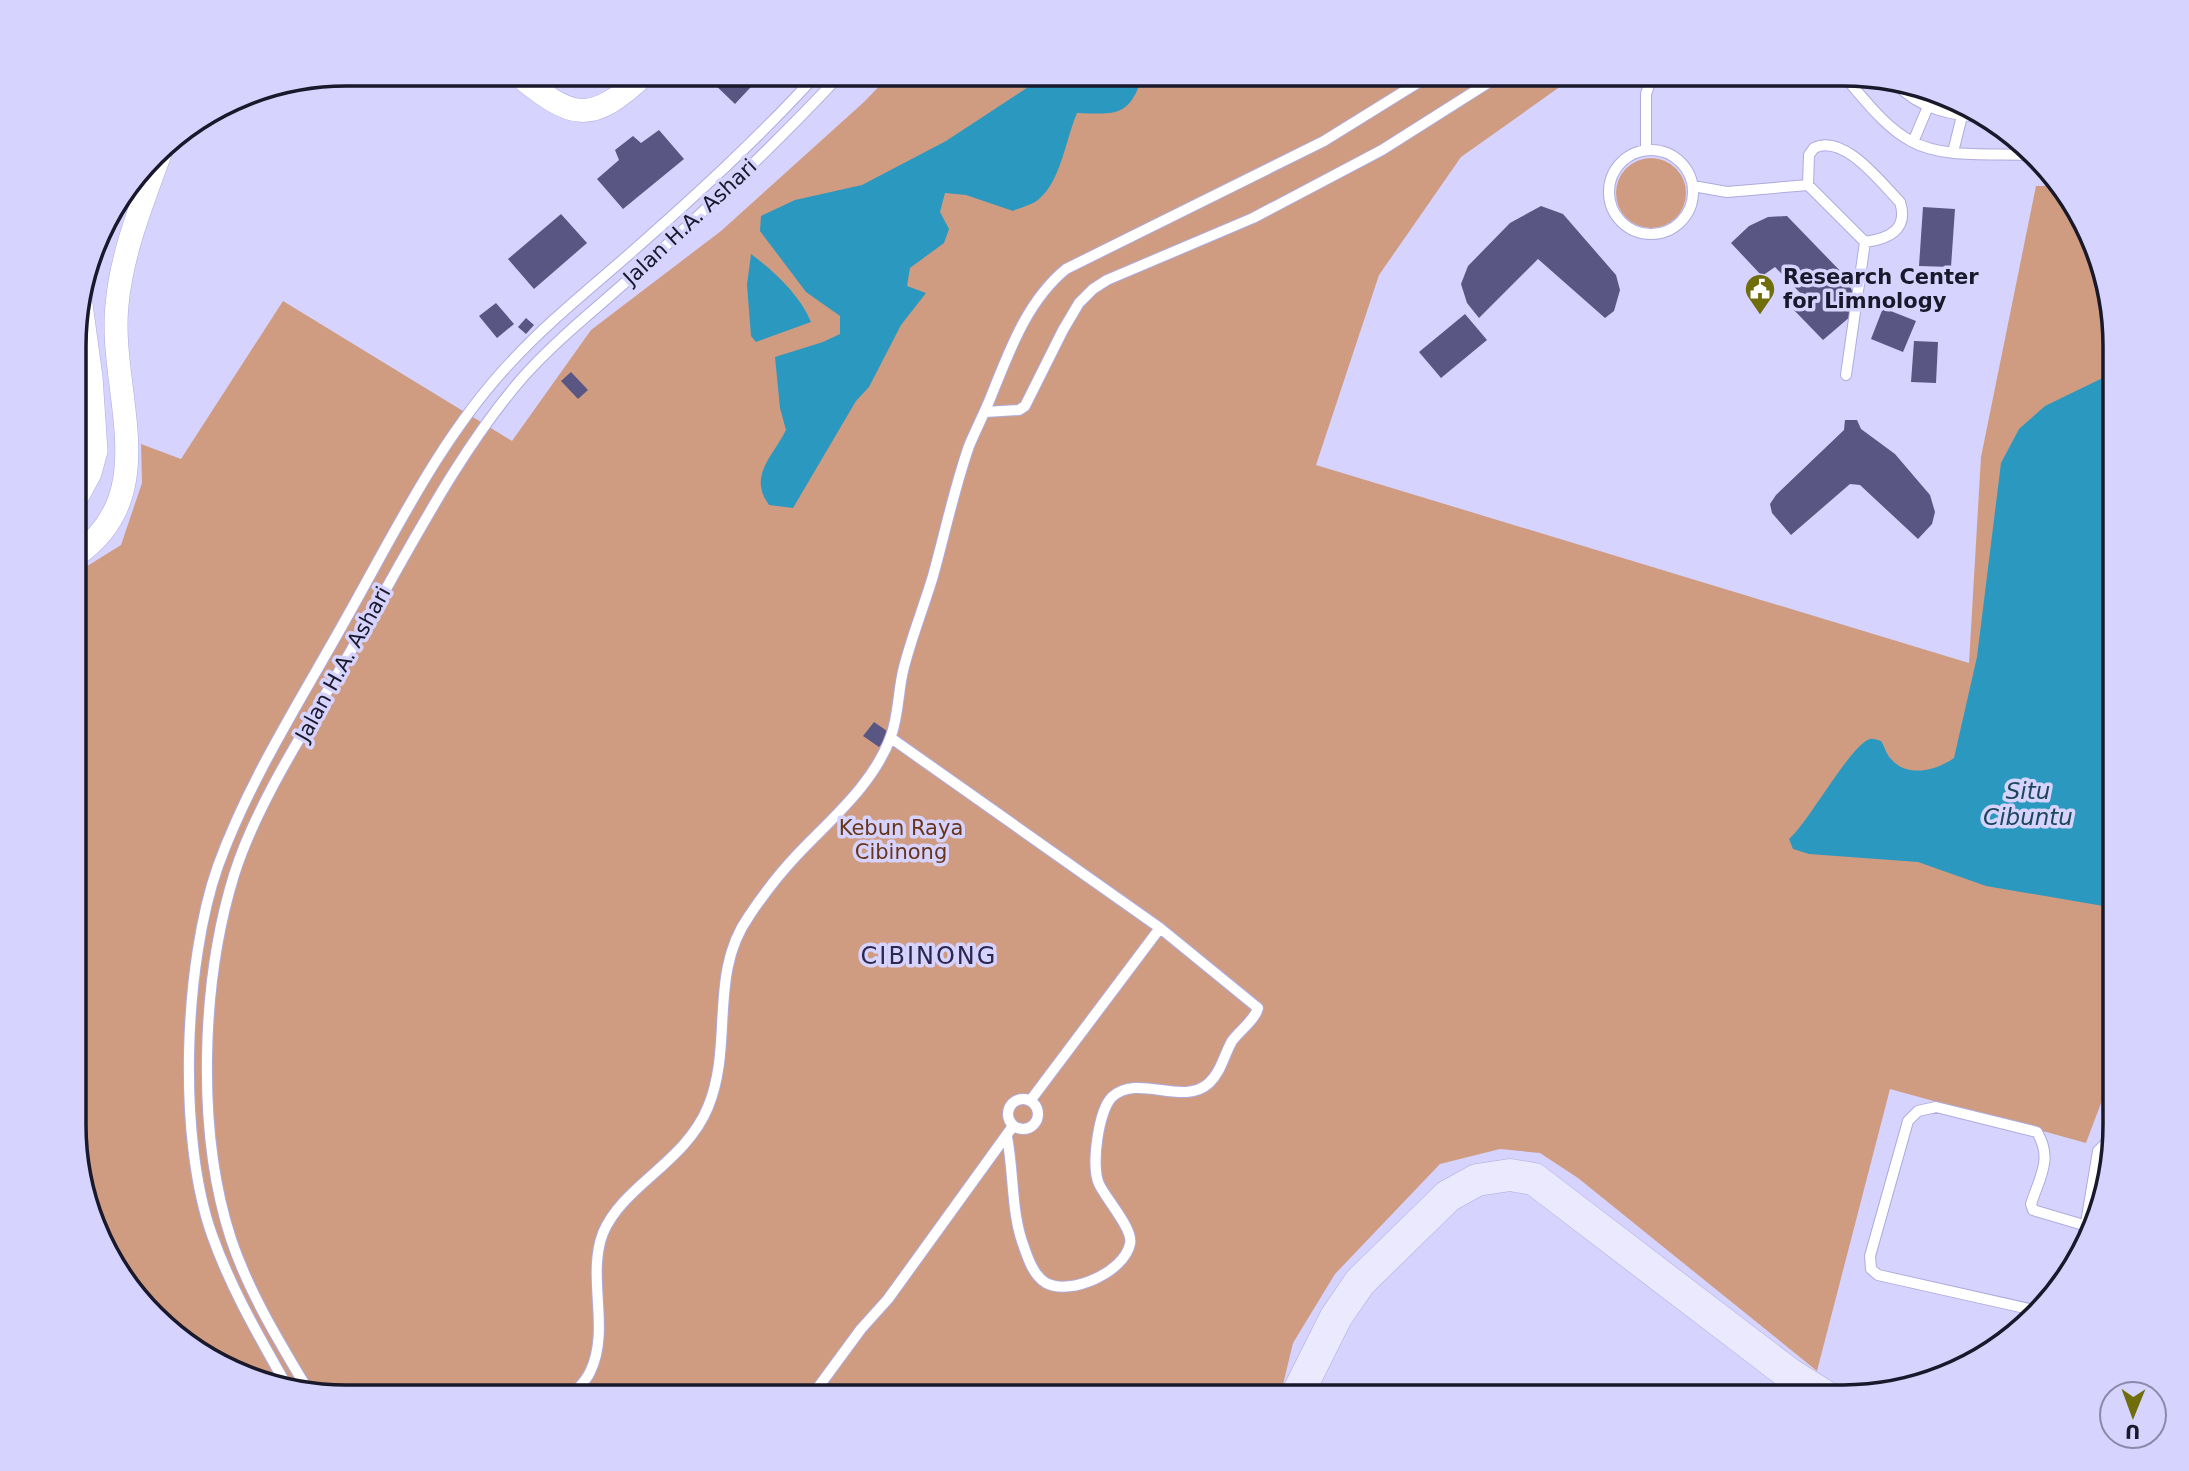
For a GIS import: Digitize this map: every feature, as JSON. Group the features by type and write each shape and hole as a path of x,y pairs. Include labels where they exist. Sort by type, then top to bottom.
{"street":[{"path":"532,86 553,103 587,111 608,104 630,86"},
{"path":"86,548 99,538 112,518 121,493 127,439 116,354 117,304 131,236 154,170"},
{"path":"86,341 96,452 86,480"},
{"path":"1302,1385 1336,1317 1360,1282 1448,1196 1477,1180 1510,1175 1534,1179 1807,1385"}],"lane":[{"name":"Jalan H.A. Ashari","path":"282,1377 244,1312 211,1233 192,1122 189,1021 209,895 229,839 259,776 397,527 474,405 511,361 681,208 805,86"},
{"name":"Jalan H.A. Ashari","path":"303,1381 238,1259 230,1234 211,1131 206,1049 213,984 225,914 244,849 318,706 484,428 525,375 730,187 829,86"},
{"path":"581,1385 589,1375 599,1338 597,1286 602,1235 614,1214 686,1144 709,1106 719,1064 724,974 732,947 747,918 770,887 849,803 891,738 904,666 970,445 1006,360 1038,298 1066,269 1324,141 1413,86"},
{"path":"985,411 1019,410 1025,405 1052,349 1079,303 1107,280 1253,218 1382,150 1483,86"},
{"path":"1646,149 1646,94 1649,86"},
{"path":"1852,86 1875,112 1913,142 1953,152 2020,155"},
{"path":"1911,95 1926,107 1951,110"},
{"path":"1913,142 1929,101"},
{"path":"1953,152 1964,116"},
{"path":"771,120 784,132"},
{"path":"1820,145 1842,149 1861,163 1900,202 1903,211 1894,234 1886,239 1865,242 1808,184 1809,155 1820,145"},
{"path":"1646,149 1662,151 1677,158 1688,170 1693,186 1688,213 1666,232 1638,232 1621,222 1609,197 1611,178 1620,162 1646,149"},
{"path":"1693,186 1736,192 1808,184"},
{"path":"1846,375 1865,242"},
{"path":"511,361 525,375"},
{"path":"891,738 1160,928 1258,1008 1236,1035 1209,1084 1190,1091 1125,1090 1113,1096 1102,1111 1097,1181 1130,1231 1131,1244 1123,1258 1085,1282 1059,1287 1044,1282 1030,1264 1021,1238 1007,1137"},
{"path":"229,839 244,849"},
{"path":"1030,1101 1160,928"},
{"path":"1017,1100 1030,1101 1036,1108 1035,1122 1022,1129 1013,1126 1009,1119 1009,1108 1017,1100"},
{"path":"2027,1309 1878,1275 1871,1269 1870,1256 1908,1121 1918,1111 1936,1107 2037,1132 2045,1147 2046,1159 2031,1203 2033,1210 2083,1225"},
{"path":"820,1385 1013,1126"},
{"path":"2088,1211 2091,1180 2098,1152 2102,1147"}],"green space":[{"name":"Kebun Raya Cibinong","path":"879,86 1561,86 1461,157 1379,275 1316,465 1969,663 1981,457 2036,186 2049,186 2083,246 2094,278 2103,329 2103,1098 2086,1143 1890,1089 1817,1371 1578,1178 1540,1153 1500,1149 1440,1164 1335,1274 1293,1343 1283,1385 329,1385 278,1376 246,1365 201,1341 174,1321 139,1284 113,1240 95,1193 86,1142 86,567 121,545 142,483 141,444 181,459 283,301 512,441 591,330 721,231"},
{"path":"1651,158 1676,168 1686,193 1676,218 1651,228 1626,218 1616,193 1626,168"}],"water":[{"path":"1030,86 1138,86 1131,101 1118,111 1100,114 1077,113 1053,181 1034,203 1013,211 966,195 945,193 940,212 949,229 944,243 910,268 907,286 926,293 901,325 869,387 856,401 793,508 769,505 763,495 761,476 786,430 780,408 775,357 840,334 840,316 806,292 760,231 761,216 795,200 862,185 946,141"},
{"path":"751,254 786,284 811,322 756,342 751,336 747,285"},
{"name":"Situ Cibuntu","path":"2103,378 2103,906 1986,886 1918,862 1809,854 1793,849 1789,839 1852,754 1870,739 1881,741 1890,758 1906,769 1931,769 1954,758 1977,657 2001,463 2019,429 2045,406"}],"building":[{"path":"716,86 752,86 735,104"},
{"path":"659,130 684,159 623,209 597,179 619,160 615,150 633,136 641,143"},
{"path":"1541,206 1563,214 1616,275 1620,290 1614,311 1605,318 1538,259 1479,318 1467,303 1461,284 1468,266 1510,223"},
{"path":"1923,207 1955,209 1951,267 1919,266"},
{"path":"561,214 587,243 534,289 508,259"},
{"path":"1787,216 1847,278 1854,296 1851,316 1823,340 1792,308 1804,297 1775,267 1762,276 1731,243 1749,226 1768,217"},
{"path":"496,303 514,324 497,338 479,316"},
{"path":"1883,308 1916,321 1903,352 1871,339"},
{"path":"1465,314 1487,340 1441,378 1419,352"},
{"path":"526,318 534,325 526,334 518,327"},
{"path":"1914,341 1938,342 1936,383 1911,382"},
{"path":"571,372 588,390 578,399 561,381"},
{"path":"1845,420 1857,420 1861,429 1895,454 1930,495 1935,512 1932,524 1918,539 1860,485 1850,484 1791,535 1772,513 1770,504 1776,495 1844,430"},
{"path":"874,722 890,733 879,747 863,736"}],"place":[{"name":"Research Center for Limnology","path":"1760,316"}],"district":[{"name":"CIBINONG","path":"929,956"}]}
